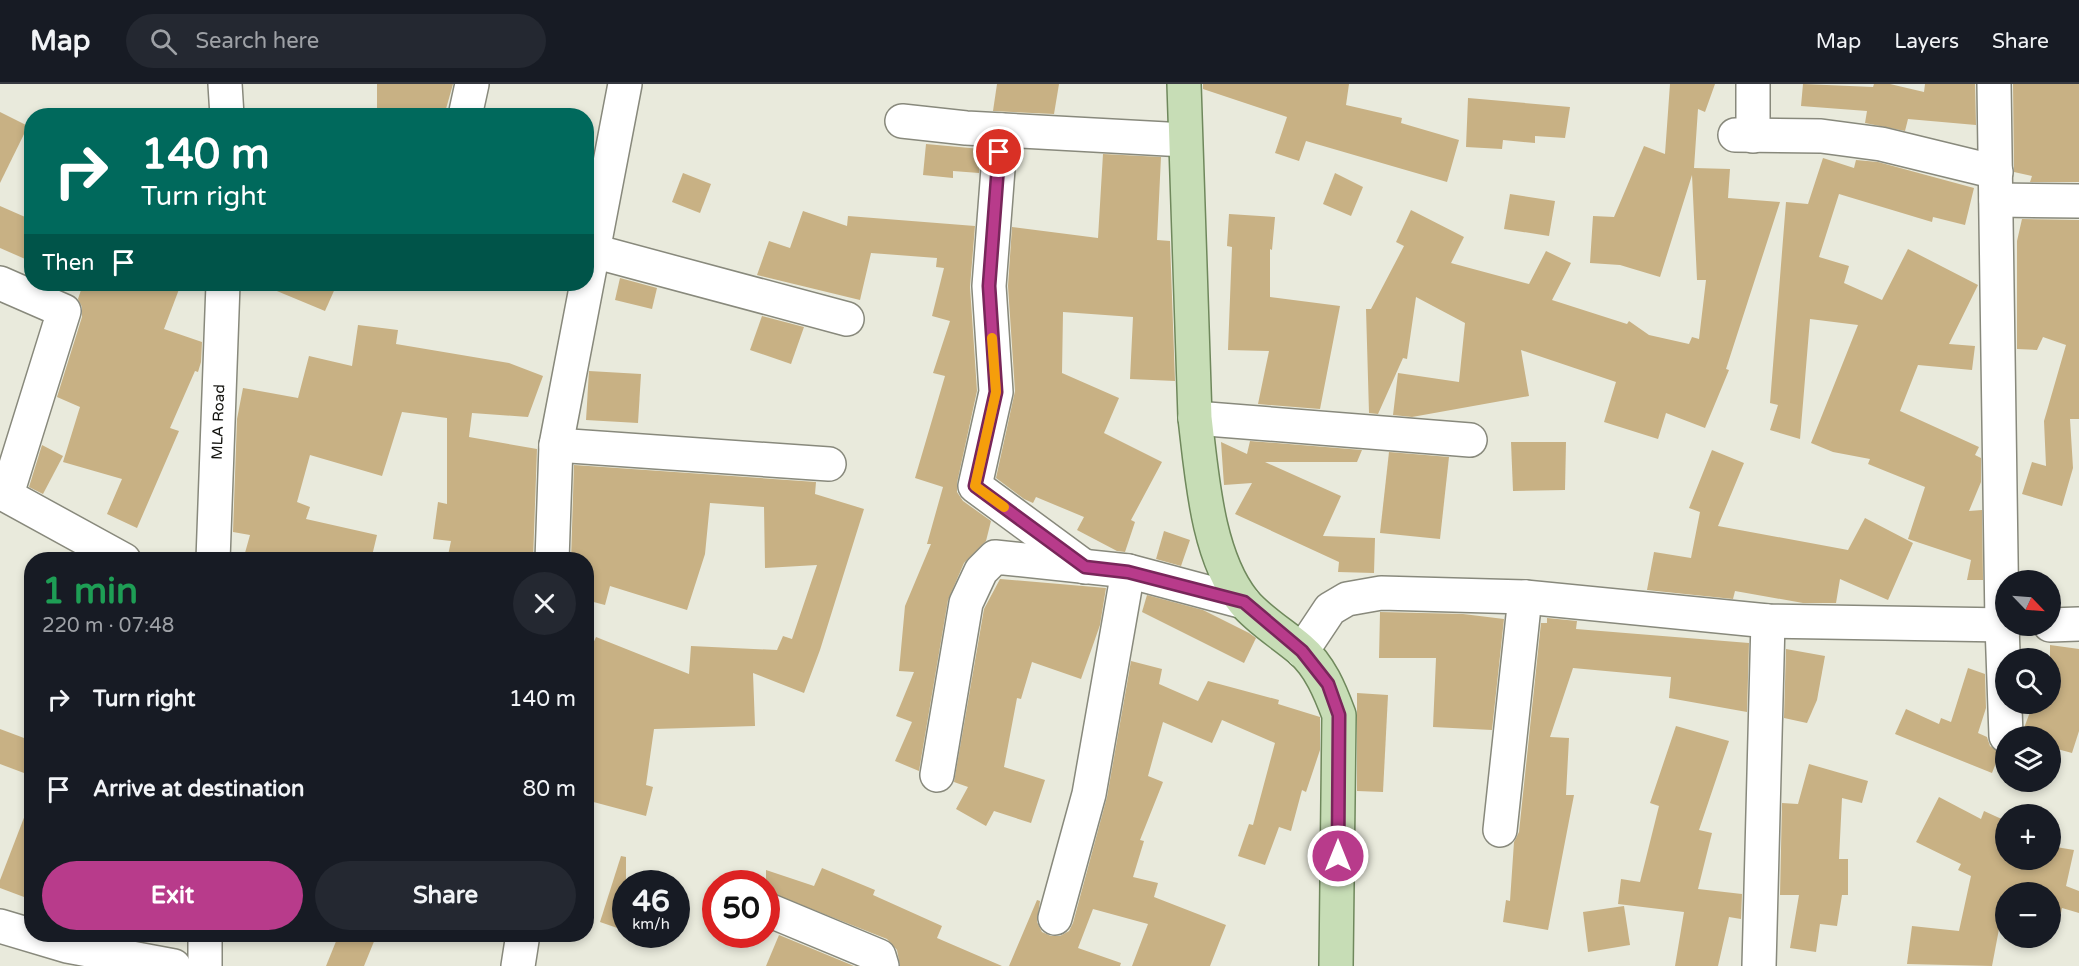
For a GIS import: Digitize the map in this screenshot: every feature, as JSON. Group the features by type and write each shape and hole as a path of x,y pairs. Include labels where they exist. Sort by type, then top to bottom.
{"main road":[{"path":"1184,84 1195,418 1201,469 1216,545 1224,571 1244,602 1302,651 1328,684 1339,715 1336,966"}],"street":[{"path":"225,84 226,108"},
{"path":"467,108 472,84"},
{"path":"594,231 625,84"},
{"path":"1753,84 1744,135 1821,136 1881,144 1996,186 2079,201"},
{"path":"1995,84 2002,570"},
{"path":"902,121 1001,130 1185,140"},
{"path":"1001,130 989,286 996,392 975,486 1085,567"},
{"path":"594,251 847,319"},
{"path":"0,283 64,311 3,493 110,552"},
{"name":"MLA Road","path":"213,552 223,291"},
{"path":"552,552 556,445 583,291"},
{"path":"1195,418 1470,440"},
{"path":"556,445 829,464"},
{"path":"937,775 966,603 981,571 995,557 1128,572 1244,602"},
{"path":"1055,918 1089,794 1128,572"},
{"path":"1302,651 1330,609 1347,599 1381,593 1525,597 1768,621 1995,625"},
{"path":"1500,830 1525,597"},
{"path":"1759,966 1768,621"},
{"path":"2061,625 2079,624"},
{"path":"2003,636 2006,726"},
{"path":"780,915 879,956 882,966"},
{"path":"0,927 24,934"},
{"path":"53,942 174,966"},
{"path":"205,942 205,966"},
{"path":"518,966 522,942"}],"building":[{"path":"377,84 453,84 446,108 377,108"},
{"path":"997,84 1059,84 1054,114 993,111"},
{"path":"1203,84 1349,84 1346,105 1402,118 1401,123 1459,140 1447,182 1306,141 1299,161 1275,153 1287,117 1203,89"},
{"path":"1670,84 1715,84 1705,112 1698,109 1694,168 1730,169 1728,198 1780,202 1726,369 1729,370 1705,428 1666,413 1658,439 1604,422 1616,382 1521,350 1529,396 1412,417 1393,415 1398,373 1459,382 1465,323 1416,297 1407,359 1403,358 1378,414 1369,413 1366,309 1371,309 1404,246 1396,242 1411,210 1464,237 1451,263 1529,284 1546,251 1571,263 1552,300 1627,324 1629,321 1649,335 1689,344 1692,337 1699,339 1706,280 1697,280 1692,175 1660,277 1620,265 1590,263 1593,216 1614,217 1644,146 1665,154"},
{"path":"1803,84 1873,87 1874,84 1890,84 1924,92 1925,84 1975,84 1976,125 1908,119 1905,131 1865,123 1867,111 1801,106"},
{"path":"2013,84 2079,84 2079,182 2030,182 2032,176 2014,172"},
{"path":"1468,98 1570,107 1565,138 1535,136 1535,143 1503,140 1502,149 1466,147"},
{"path":"0,112 24,124 24,134 0,183"},
{"path":"926,144 981,149 979,173 953,171 953,178 923,175"},
{"path":"1103,154 1161,157 1157,240 1170,241 1175,381 1130,379 1133,317 1063,312 1062,373 1119,398 1104,433 1162,462 1131,520 1135,522 1125,552 1117,551 1077,530 1084,517 1036,497 1033,503 996,478 1015,391 1008,286 1012,227 1098,238"},
{"path":"1823,158 1854,168 1856,160 1878,162 1974,188 1965,225 1933,217 1932,222 1839,194 1819,257 1849,266 1844,283 1882,300 1908,249 1978,285 1949,344 1975,346 1972,370 1918,365 1900,411 1979,447 1975,455 1981,458 1981,482 1969,511 1982,510 1983,580 1967,580 1971,560 1908,539 1925,487 1868,464 1870,459 1833,452 1811,443 1858,325 1810,319 1800,439 1770,430 1778,405 1770,403 1786,202 1808,204"},
{"path":"683,173 711,184 700,213 672,202"},
{"path":"1335,173 1363,187 1351,216 1323,204"},
{"path":"1510,194 1555,201 1549,236 1504,229"},
{"path":"0,206 24,216 24,258 0,248"},
{"path":"803,211 847,226 848,216 975,226 970,287 977,391 957,492 963,501 991,521 986,541 964,563 948,600 919,771 895,761 912,722 896,716 914,672 899,671 905,606 931,544 927,544 943,487 915,478 945,376 933,373 950,321 932,316 944,268 936,267 937,258 871,253 860,300 757,275 769,241 790,248"},
{"path":"1229,214 1275,217 1272,250 1270,249 1270,297 1340,306 1320,409 1258,404 1269,351 1228,350 1232,247 1227,246"},
{"path":"2022,219 2079,220 2079,419 2070,419 2073,468 2062,506 2022,494 2032,462 2046,466 2044,421 2066,345 2043,337 2037,350 2017,349 2017,241"},
{"path":"620,278 657,288 652,309 615,300"},
{"path":"81,291 178,291 164,329 202,342 198,372 195,371 170,428 179,431 137,528 107,514 122,479 63,462 80,407 57,397 82,317 82,307 78,299"},
{"path":"277,291 334,291 325,311"},
{"path":"762,316 804,327 791,364 750,350"},
{"path":"358,325 398,330 396,344 509,363 543,376 528,417 472,413 469,437 537,449 533,552 449,552 451,541 433,539 438,502 447,504 447,418 402,412 382,476 310,455 297,502 310,507 306,519 377,535 373,552 245,552 250,535 233,532 237,419 243,388 298,398 309,356 352,366"},
{"path":"589,371 641,374 638,423 586,420"},
{"path":"1250,441 1362,450 1357,462 1265,462 1341,496 1323,536 1375,538 1374,573 1338,572 1339,562 1235,514 1252,483 1224,485 1221,442 1247,454"},
{"path":"1511,442 1566,442 1565,490 1513,491"},
{"path":"42,445 63,456 43,494 29,487"},
{"path":"1712,450 1744,463 1718,526 1848,550 1865,518 1913,543 1888,600 1840,579 1836,603 1803,603 1735,591 1733,599 1647,590 1654,552 1691,558 1700,512 1689,508"},
{"path":"1389,452 1449,457 1440,539 1380,533"},
{"path":"574,465 816,482 815,494 864,509 820,650 804,693 753,673 755,726 654,729 646,785 653,787 646,816 594,802 594,641 596,637 689,674 691,646 777,650 783,636 792,639 817,565 765,568 764,507 710,503 705,554 687,610 610,586 605,605 594,602 594,552 571,552"},
{"path":"1164,531 1190,540 1181,566 1156,559"},
{"path":"1000,579 1106,588 1100,625 1081,679 1032,662 1021,699 1017,698 1004,767 1045,780 1031,823 994,811 986,826 956,809 968,787 954,782 984,609"},
{"path":"1147,595 1203,610 1249,633 1256,638 1244,663 1142,612"},
{"path":"1380,612 1463,614 1504,619 1492,730 1433,727 1436,658 1379,658"},
{"path":"1547,618 1577,621 1576,629 1749,643 1747,712 1669,698 1671,677 1573,668 1550,737 1569,738 1566,795 1574,795 1548,930 1503,922 1506,900 1510,901 1514,842 1519,832 1541,623 1547,623"},
{"path":"2050,645 2079,649 2079,731 2072,753 2061,750 2061,726 2025,726 2029,714 2061,714 2061,648 2050,648"},
{"path":"1786,649 1825,656 1817,700 1807,723 1784,718"},
{"path":"1131,661 1162,669 1159,684 1198,701 1208,681 1279,700 1278,704 1320,717 1320,750 1306,792 1302,790 1291,831 1279,827 1265,865 1238,856 1249,824 1253,825 1275,743 1222,720 1212,743 1163,722 1148,776 1163,782 1140,840 1144,841 1133,877 1158,883 1154,897 1226,925 1210,966 1132,966 1148,924 1093,909 1078,948 1121,963 1120,966 1009,966 1037,900 1040,901 1037,922 1042,932 1051,936 1060,936 1069,931 1073,923 1107,797"},
{"path":"1968,668 1985,674 1986,708 1978,733 1987,737 1990,746 1995,750 1995,766 1992,773 1895,734 1906,709 1939,724 1941,718 1951,722"},
{"path":"1357,693 1388,695 1383,792 1357,791"},
{"path":"1676,726 1729,741 1699,830 1712,833 1698,889 1742,894 1741,919 1729,917 1718,966 1675,966 1684,912 1618,904 1621,879 1640,882 1659,806 1650,803"},
{"path":"0,729 24,738 24,773 0,764"},
{"path":"1809,764 1868,781 1862,803 1842,798 1839,859 1848,859 1848,895 1842,895 1837,926 1820,924 1816,952 1790,948 1799,895 1780,895 1782,803 1798,804"},
{"path":"1939,797 1981,819 1984,811 1995,816 1995,870 2061,870 2061,848 2074,850 2066,886 2079,891 2079,913 2062,908 2061,913 2061,882 1995,882 1995,948 1992,966 1907,964 1912,926 1959,931 1971,876 1958,870 1961,864 1916,842"},
{"path":"24,818 24,897 0,888 0,880"},
{"path":"621,856 626,857 626,870 617,870"},
{"path":"822,868 875,890 873,895 942,926 937,938 1002,966 900,966 897,950 887,939 780,897 780,875 814,886"},
{"path":"612,884 612,926 600,922"},
{"path":"1624,906 1630,945 1588,952 1583,912"},
{"path":"780,935 854,966 766,966 774,948 780,948"},
{"path":"336,942 374,942 364,966 326,966"}],"slow traffic":[{"path":"992,338 996,392 975,486 1004,507"}],"route":[{"path":"999,152 989,286 996,392 975,486 1085,567 1128,572 1244,602 1302,651 1328,684 1339,715 1338,856"}]}
